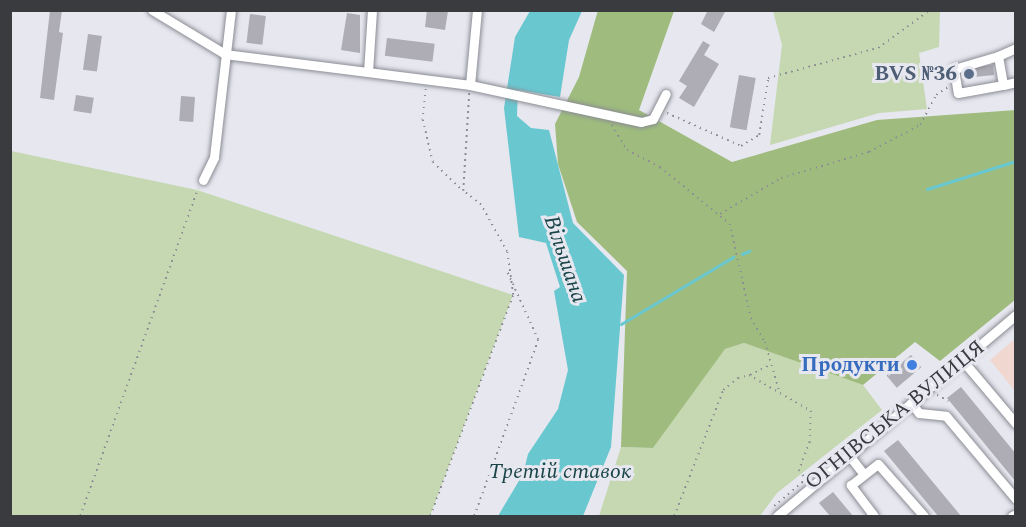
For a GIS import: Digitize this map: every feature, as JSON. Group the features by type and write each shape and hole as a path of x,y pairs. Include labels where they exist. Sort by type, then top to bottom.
{"street":[{"path":"152,10 225,54 470,85 641,122 660,111 666,94"},
{"path":"203,180 214,157 231,10"},
{"path":"368,72 372,10"},
{"path":"470,85 477,10"},
{"path":"1016,48 998,56 954,69 958,93 1016,82"},
{"path":"998,56 1003,85"},
{"name":"ОГНІВСЬКА ВУЛИЦЯ","path":"774,512 808,481 911,403 1016,315"},
{"path":"963,361 1016,424"},
{"path":"911,403 919,413 946,416 1016,499"},
{"path":"847,450 863,473"},
{"path":"874,516 852,490 863,473 882,467 924,516"}],"path":[{"path":"660,111 741,146 759,135 768,78 878,48 930,10"},
{"path":"427,79 426,140 444,178 481,206 497,234 507,252 506,269 513,295 430,516"},
{"path":"720,213 781,178 869,152 920,125 936,95 956,82"},
{"path":"463,191 470,85"},
{"path":"607,116 627,150 660,167 704,207 720,213 730,224 751,318 772,364 780,393"},
{"path":"80,516 197,190"},
{"path":"474,516 538,340 506,269"},
{"path":"674,516 723,390 772,364"},
{"path":"749,375 811,411 810,442 799,470 808,481"},
{"path":"937,394 949,401"},
{"path":"774,512 847,450"}],"shaded area":[{"path":"1015,339 1015,391 990,360"}],"green space":[{"path":"598,10 674,11 639,110 732,162 877,120 1016,110 1015,300 940,361 915,342 863,385 744,343 725,349 653,448 621,447 627,271 577,222 558,164 555,124 579,77"},
{"path":"773,11 940,11 939,47 919,53 927,109 879,113 770,145 782,45"},
{"path":"11,151 197,190 513,295 430,516 11,516"},
{"path":"744,343 863,385 882,410 777,493 760,516 599,516 621,447 653,448 710,364 725,349"}],"water":[{"name":"Третій ставок","path":"530,11 582,11 569,40 560,97 518,90 517,116 531,128 549,130 573,223 624,275 611,447 583,516 498,516 523,474 528,454 558,409 568,370 554,291 560,287 546,243 519,237 504,108 515,37"}],"building":[{"path":"50,10 62,10 59,32 63,33 54,100 40,98"},
{"path":"427,10 448,11 445,30 425,27"},
{"path":"708,10 726,10 714,32 701,24"},
{"path":"347,13 360,15 360,53 341,50"},
{"path":"250,14 266,16 262,45 246,43"},
{"path":"88,34 102,36 97,72 83,70"},
{"path":"387,38 435,44 432,62 385,56"},
{"path":"703,41 710,45 704,55 719,64 694,107 679,98 687,86 679,81"},
{"path":"993,65 994,75 962,78 961,68"},
{"path":"739,75 756,78 747,130 730,127"},
{"path":"76,95 94,98 91,114 73,111"},
{"path":"181,96 195,97 193,122 179,121"},
{"path":"911,355 921,367 897,388 886,376"},
{"path":"961,387 1016,454 1016,482 947,398"},
{"path":"898,440 961,516 938,516 884,451"},
{"path":"833,492 853,516 830,516 819,503"}],"waterway":[{"path":"927,189 1016,161"},
{"path":"742,254 749,251"},
{"path":"621,324 733,257"}],"place":[{"name":"BVS №36","path":"969,74"},
{"name":"Продукти","path":"912,365"}],"water label":[{"name":"Вільшана","path":"565,259"}]}
